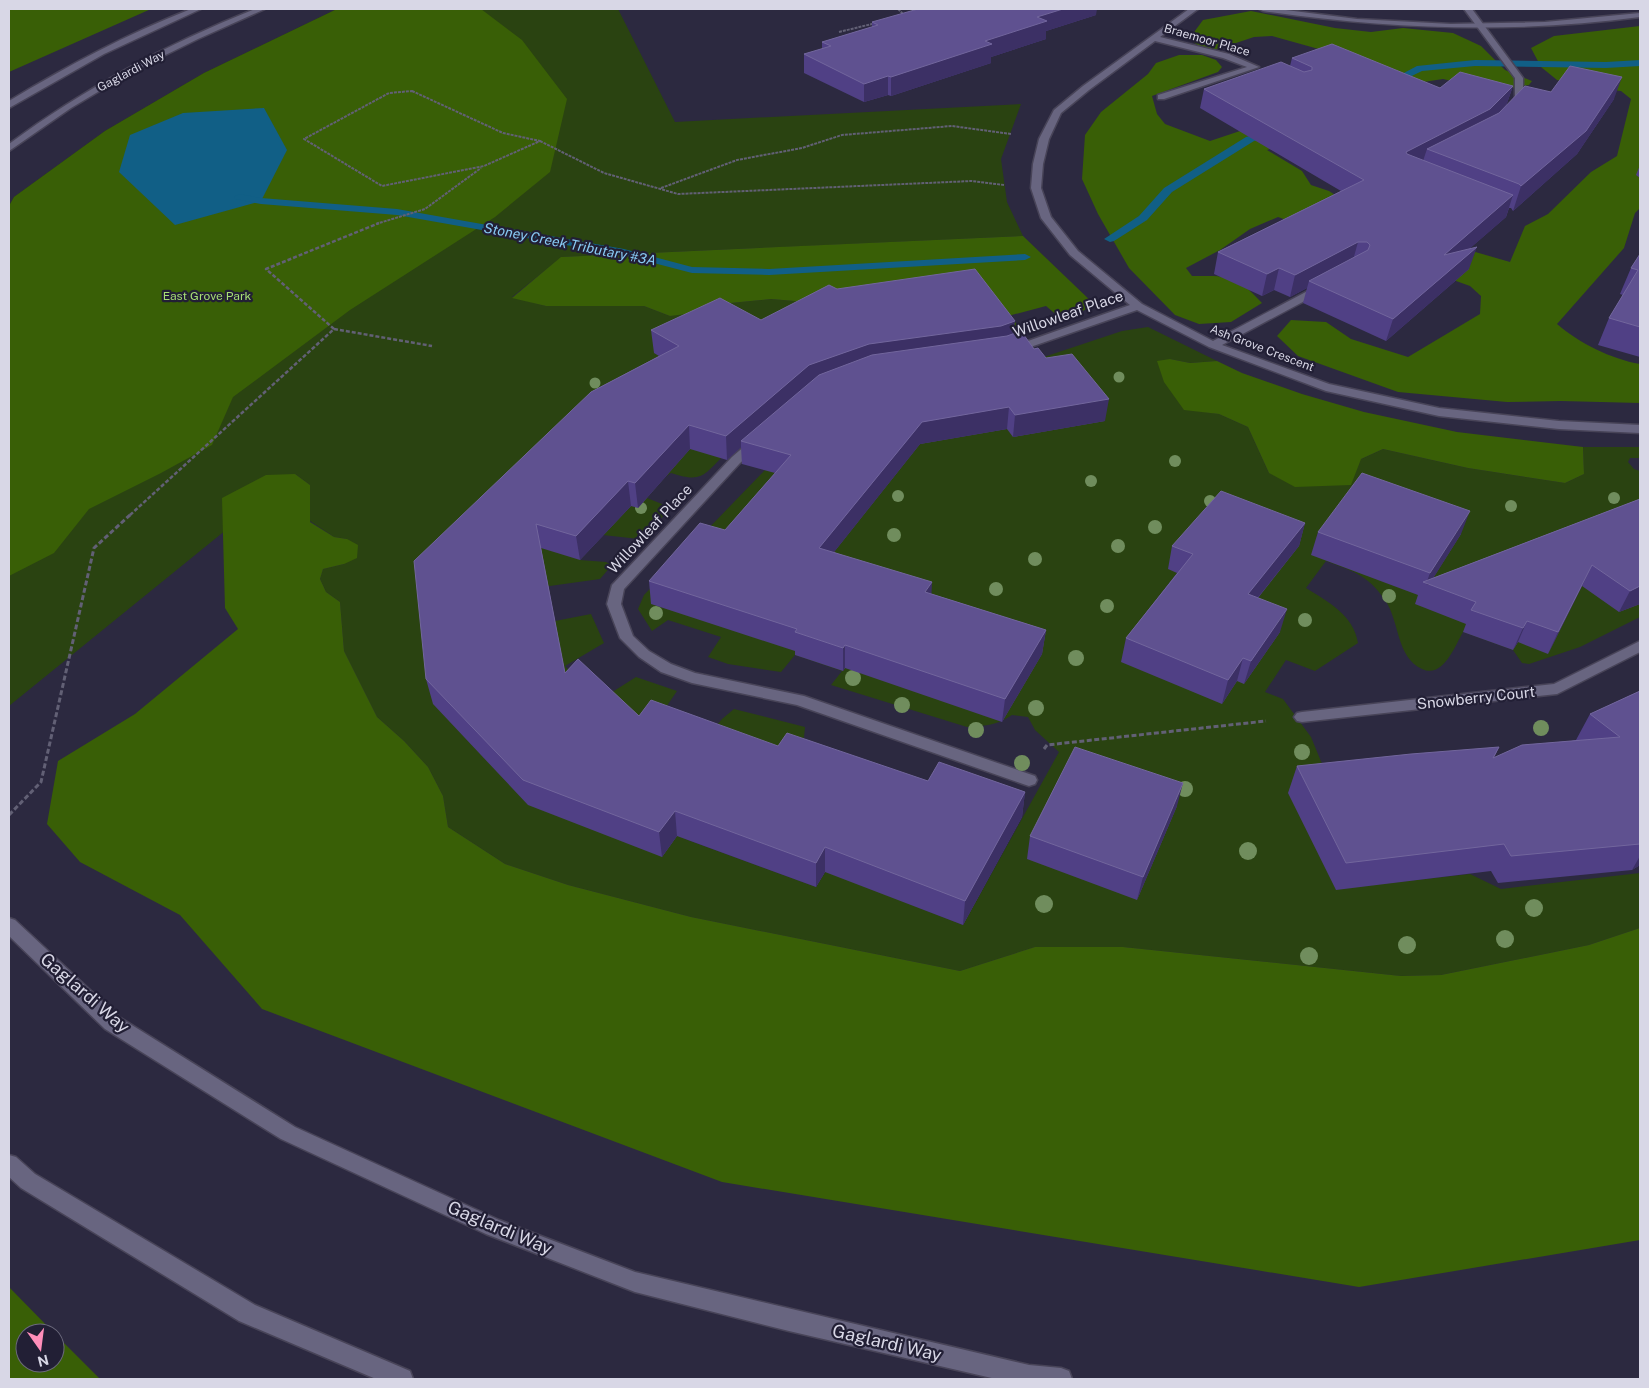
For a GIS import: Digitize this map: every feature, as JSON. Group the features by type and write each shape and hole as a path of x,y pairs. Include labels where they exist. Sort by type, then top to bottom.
{"street":[{"name":"Gaglardi Way","path":"9,105 69,69 187,11 197,9"},
{"name":"Gaglardi Way","path":"9,148 33,130 110,80 178,46 261,9"},
{"name":"Ash Grove Crescent","path":"1194,9 1086,88 1057,112 1046,134 1038,164 1036,188 1046,218 1074,253 1138,306 1213,345 1326,387 1439,412 1559,425 1640,429"},
{"path":"1263,9 1362,22 1481,28 1583,23 1640,15"},
{"path":"1468,9 1519,78 1519,99 1506,113"},
{"name":"Braemoor Place","path":"1153,38 1226,56 1259,69 1161,97"},
{"path":"1213,345 1332,282"},
{"name":"Willowleaf Place","path":"1001,354 1138,306"},
{"name":"Willowleaf Place","path":"771,430 736,460 618,588 614,604 627,638 644,654 666,668 692,678 799,700 1029,780"},
{"name":"Snowberry Court","path":"1302,717 1557,689 1640,646"},
{"name":"Gaglardi Way","path":"9,925 112,1023 288,1133 493,1227 635,1282 1010,1372 1061,1379"},
{"path":"9,1164 28,1181 247,1313 402,1379"}],"path":[{"path":"898,9 905,16 899,18"},
{"path":"839,32 884,21"},
{"path":"484,166 382,186 304,139 389,93 412,91 503,132 540,141 604,173 678,194 972,182 1036,188"},
{"path":"660,189 737,160 802,148 842,136 952,126 1010,134 1046,134"},
{"path":"432,346 334,328 266,268 386,220 425,209 484,166 540,141"},
{"path":"9,816 41,782 94,548 334,328"},
{"path":"1029,780 1047,745 1302,717"}],"green space":[{"path":"9,9 151,9 9,72"},
{"name":"East Grove Park","path":"337,9 618,9 675,122 1021,104 1001,159 1007,202 1023,236 562,257 512,297 546,306 644,306 670,316 720,304 771,299 854,306 724,455 706,473 701,476 689,477 671,473 665,477 647,498 672,508 639,539 603,535 580,560 606,562 612,565 600,579 521,590 555,621 591,614 604,643 565,666 594,696 606,696 636,677 677,691 654,725 703,742 722,719 734,709 805,727 804,737 787,758 685,839 816,887 826,871 963,925 1059,752 1035,730 1028,717 1012,715 996,723 967,727 831,685 842,671 795,655 781,672 728,664 708,657 721,637 668,620 652,631 638,609 644,595 794,440 1122,331 1148,327 1217,361 1190,363 1170,359 1184,409 1219,414 1248,427 1269,473 1361,459 1383,449 1468,468 1565,483 1584,474 1583,447 1640,447 1640,458 1630,458 1628,462 1634,469 1640,471 1640,617 1580,647 1529,664 1522,663 1513,650 1463,632 1447,660 1436,669 1429,671 1422,669 1407,656 1390,609 1372,584 1359,575 1326,561 1306,588 1331,604 1345,617 1351,624 1358,643 1315,671 1286,660 1265,692 1283,699 1311,737 1332,788 1336,889 1470,874 1501,889 1640,873 1640,928 1589,945 1441,975 1401,976 1123,947 1035,947 960,971 691,917 568,885 505,864 448,827 443,796 428,767 404,741 377,717 344,651 340,602 326,592 320,579 323,569 344,564 347,539 334,537 310,521 310,485 295,474 9,706 9,206 14,197 105,131 204,73"},
{"name":"East Grove Park","path":"337,9 481,9 522,40 567,99 550,172 495,217 350,310 233,397 212,445 89,509 54,553 9,576 9,206 14,197 105,131 204,73"},
{"path":"1251,11 1335,28 1371,32 1403,28 1453,33 1481,46 1505,70 1532,81 1529,85 1494,91 1443,79 1417,83 1305,137 1267,150 1302,171 1311,185 1329,191 1349,204 1465,249 1510,262 1525,226 1548,214 1591,172 1617,156 1631,99 1621,91 1593,88 1557,80 1541,67 1531,48 1554,36 1640,26 1640,208 1635,213 1624,248 1557,324 1575,338 1596,349 1629,362 1640,364 1640,403 1507,402 1398,392 1298,356 1277,336 1291,320 1326,322 1351,339 1408,357 1480,314 1481,296 1470,286 1278,217 1250,229 1220,250 1186,268 1192,276 1223,277 1238,282 1262,303 1231,322 1199,324 1175,315 1129,268 1098,214 1082,179 1085,135 1101,112 1148,74 1156,63 1179,55 1202,55 1216,60 1222,67 1218,72 1152,96 1157,114 1165,124 1210,141 1240,131 1340,55 1272,36 1254,37 1218,49 1202,48 1189,39 1203,20"},
{"path":"1023,236 1094,304 1065,322 1046,306 1008,316 1019,326 1003,332 854,306 771,299 720,304 694,313 670,316 644,306 546,306 512,298 561,257"},
{"path":"1170,359 1190,363 1217,361 1242,373 1302,394 1364,412 1457,432 1583,447 1584,474 1565,483 1468,468 1383,449 1361,459 1351,485 1295,487 1269,473 1248,427 1219,414 1184,410 1164,382 1157,361"},
{"path":"295,474 310,485 310,522 334,537 347,539 358,545 357,558 344,564 323,569 320,579 326,592 340,602 344,651 377,717 404,741 428,767 443,796 448,827 505,864 568,885 691,917 960,971 1035,947 1123,947 1401,976 1441,975 1589,945 1640,928 1640,1240 1359,1287 722,1182 262,1009 180,915 80,862 47,824 58,761 135,714 238,629 225,608 222,498 266,475"},
{"path":"9,1287 44,1323 15,1323 15,1373 65,1373 65,1344 100,1379 9,1379"}],"water":[{"path":"264,108 287,150 261,201 175,225 119,172 130,135 183,113"}],"building":[{"path":"918,9 1063,9 1037,17 1047,21 985,41 992,44 864,84 804,54 831,46 822,42 878,25 872,22"},
{"path":"1332,44 1440,88 1460,72 1513,86 1490,109 1406,152 1513,195 1444,255 1477,247 1393,319 1309,281 1368,250 1370,245 1367,242 1358,242 1295,275 1279,268 1267,274 1218,252 1364,180 1204,89 1281,62 1304,72 1312,70 1312,67 1292,58"},
{"path":"1570,66 1622,77 1586,131 1521,186 1427,149 1499,113 1525,86 1551,92"},
{"path":"1640,254 1640,327 1609,318 1638,270 1631,268"},
{"path":"975,269 1015,321 1001,326 869,344 809,365 726,436 689,425 635,483 628,481 576,536 536,524 565,673 578,659 639,716 651,700 778,746 787,733 928,781 939,762 1025,792 965,901 825,847 816,863 675,811 659,832 523,780 426,679 414,561 591,392 679,346 651,330 720,298 761,320 829,285 837,289"},
{"path":"1021,331 1034,349 1038,348 1046,358 1072,354 1109,399 1015,415 1009,407 922,422 819,548 932,582 925,592 1046,630 1005,699 845,645 843,648 795,632 797,629 649,581 700,523 725,530 791,455 741,441 819,375 872,355 1007,336"},
{"path":"1362,473 1470,511 1430,573 1318,532"},
{"path":"1221,491 1305,523 1248,594 1287,609 1251,661 1243,658 1228,680 1126,638 1193,554 1172,546"},
{"path":"1640,499 1640,586 1630,591 1592,565 1558,632 1527,621 1523,628 1471,610 1476,602 1423,582"},
{"path":"1640,691 1640,844 1511,856 1504,844 1346,863 1297,766 1499,747 1493,758 1522,745 1620,737 1590,714"},
{"path":"1075,747 1183,783 1143,877 1030,836"}],"waterway":[{"name":"Stoney Creek Tributary #3A","path":"1388,84 1420,68 1475,63 1606,65 1640,63"},
{"name":"Stoney Creek Tributary #3A","path":"1110,239 1143,218 1168,190 1250,139 1271,133"},
{"name":"Stoney Creek Tributary #3A","path":"239,197 261,201 397,212 624,252 692,270 769,272 1025,257"}]}
